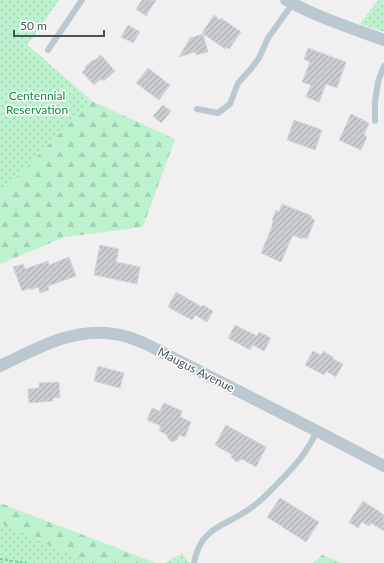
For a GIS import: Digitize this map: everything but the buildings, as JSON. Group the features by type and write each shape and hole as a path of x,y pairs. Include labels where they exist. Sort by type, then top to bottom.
{"street":[{"path":"290,2 330,20 384,40"},
{"name":"Maugus Avenue","path":"0,366 42,346 75,334 105,333 124,336 144,343 384,466"}],"lane":[{"path":"48,50 82,0"},
{"path":"197,109 218,113 230,104 238,83 250,70 258,58 268,38 290,2"},
{"path":"375,121 375,102 378,82 384,66"},
{"path":"194,563 202,540 215,529 255,506 297,463 317,431"}],"path":[{"path":"0,559 27,563"}],"green space":[{"path":"0,0 59,0 27,45 92,101 175,139 143,227 65,237 0,264"},
{"name":"Centennial Reservation","path":"0,0 59,0 27,45 92,101 3,191 0,197"},
{"path":"378,0 384,0 384,32 360,24"},
{"path":"0,503 156,563 0,563"},
{"path":"0,523 90,563 0,563"},
{"path":"182,553 189,563 165,563"},
{"path":"322,555 341,563 313,563"}]}
